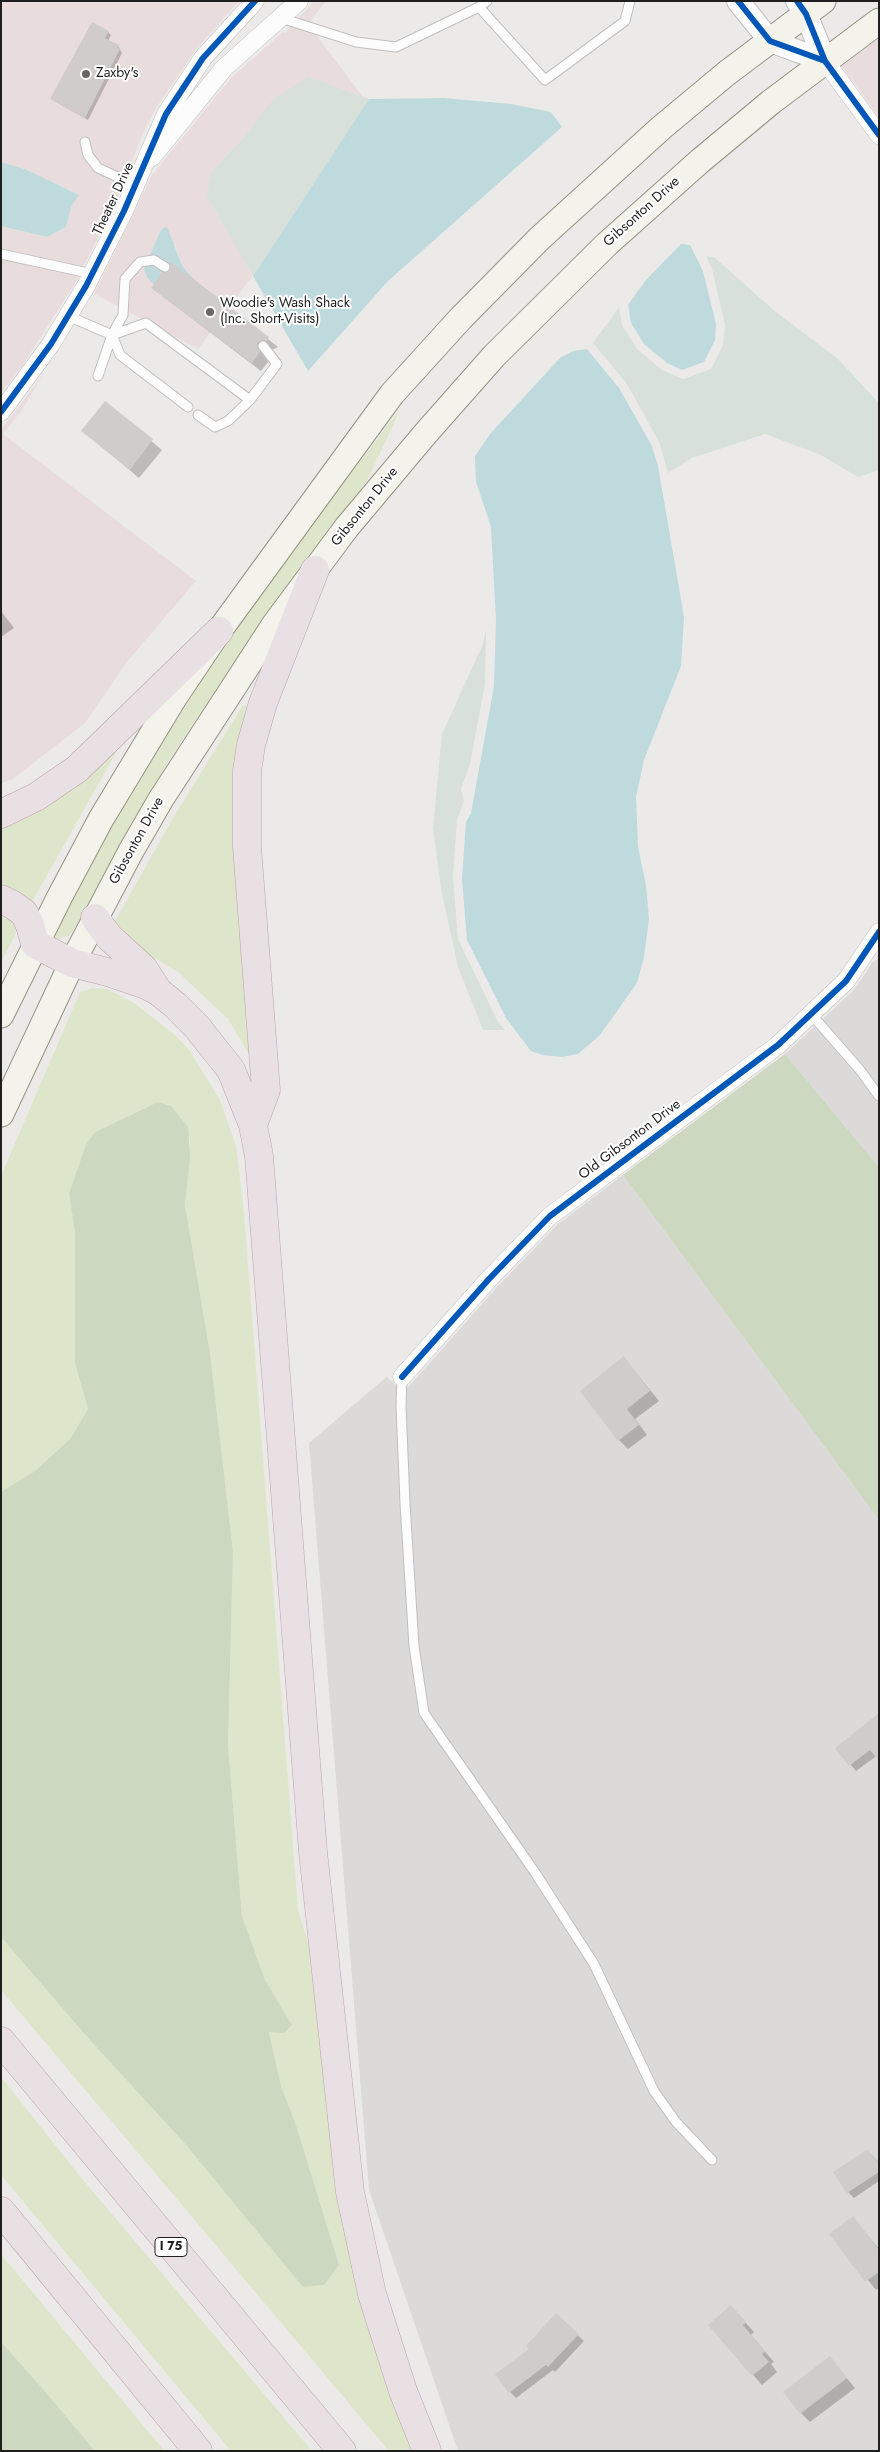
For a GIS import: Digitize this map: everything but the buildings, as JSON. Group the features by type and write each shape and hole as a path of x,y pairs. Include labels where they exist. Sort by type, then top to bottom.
{"highway":[{"path":"252,1124 266,1090 248,847 247,770 251,745 263,703 315,570"},
{"path":"1,814 36,797 77,769 219,631"},
{"path":"1,899 13,904 24,914 30,925 35,944 72,963 111,973 159,992"},
{"path":"96,918 109,937 143,968 159,992 197,1027 231,1070 252,1124 259,1156 313,1852 350,2192 372,2294 403,2392 428,2451"},
{"name":"I 75","path":"1,2041 342,2451"},
{"path":"1,2211 198,2451"}],"main road":[{"path":"1,1015 35,944 101,819 174,698 219,631 392,394 455,324 540,238 661,128 770,41 809,5"},
{"name":"Gibsonton Drive","path":"1,1114 72,963 131,851 190,751 274,625 315,570 426,433 494,356 537,312 666,190 771,102 879,21"}],"street":[{"path":"256,1 281,18"},
{"name":"Theater Drive","path":"1,412 68,316 92,274 143,169 157,130 180,93 219,39 256,1"},
{"name":"Theater Drive","path":"143,169 224,68 298,1"},
{"path":"738,1 770,41 825,61"},
{"path":"809,5 825,61 879,135"},
{"name":"Old Gibsonton Drive","path":"402,1377 489,1279 550,1216 778,1045 846,981 879,932"}],"lane":[{"path":"281,18 356,42 396,47 479,7 487,1"},
{"path":"479,7 545,80 626,21 630,1"},
{"path":"85,142 88,155 98,168 135,185"},
{"path":"1,254 92,274"},
{"path":"98,376 112,336 123,314 125,279 132,268 140,262 154,260 165,267"},
{"path":"68,316 112,336 120,354 188,407"},
{"path":"112,336 146,323 250,400"},
{"path":"198,415 216,427 228,421 250,400 277,364 263,346"},
{"path":"811,1014 860,1070 879,1096"},
{"path":"402,1377 401,1406 405,1503 414,1646 424,1713 534,1871 594,1964 654,2091 676,2122 712,2160"}],"shaded area":[{"path":"1,1 238,2 195,51 156,108 146,126 114,205 77,280 22,366 1,393 1,226 47,237 66,227 72,205 79,195 25,169 1,162"},
{"path":"314,1 326,1 308,24 363,97 308,78 244,137 212,171 206,195 253,275 198,349 95,294 92,298 152,175 232,77 283,32 285,33","holes":["175,244 182,265 190,273 147,277"]},
{"path":"879,36 879,117 841,65"},
{"path":"308,77 369,99 253,276 206,195 212,171 244,137 273,100"},
{"path":"706,256 714,257 776,312 838,359 879,403 879,470 858,477 821,455 765,434 692,458 668,473 659,442 627,384 593,343 619,307 622,325 637,349 662,370 683,379 711,369 723,345 725,325 712,269"},
{"path":"45,372 22,410 3,434 196,581 126,663 85,723 13,779 1,783 1,430"},
{"path":"486,629 485,684 470,764 461,789 464,801 457,820 453,877 458,939 498,1022 505,1030 483,1030 458,967 441,889 433,828 442,734 483,644"},
{"path":"879,958 879,1167 785,1054 854,990 872,963"},
{"path":"623,1175 879,1520 879,2451 458,2451 369,2190 309,1443 390,1374 387,1377 404,1392 497,1287 557,1225"}],"green space":[{"path":"401,408 367,481 282,592 170,758 70,936 55,940 52,937 124,804 200,683 284,561"},
{"path":"243,705 251,709 250,1056 228,1019 178,972 136,947 117,930 115,921 173,818"},
{"path":"113,747 118,749 32,902 1,887 1,826"},
{"path":"1,911 12,918 17,931 1,963"},
{"path":"92,988 107,989 134,1003 175,1035 190,1051 220,1100 236,1146 244,1213 298,1910 328,2007 340,2149 419,2451 389,2451 1,1990 1,1937 88,2038 187,2146 339,2265 297,2128 281,2086 269,2031 292,2025 265,1980 242,1916 228,1745 233,1552 210,1353 185,1205 190,1140 145,1108 95,1132 69,1194 75,1232 75,1362 88,1409 70,1439 35,1471 1,1492 1,1176 80,992"},
{"path":"785,1054 879,1167 879,1520 623,1175"},
{"path":"158,1102 171,1106 188,1127 190,1157 185,1205 210,1353 233,1552 228,1745 242,1916 265,1980 292,2025 284,2033 269,2032 281,2086 297,2128 339,2265 324,2285 303,2287 187,2146 88,2038 1,1937 1,1492 35,1471 70,1439 88,1409 75,1363 75,1232 69,1194 86,1145 95,1132"},
{"path":"1,2077 79,2175 312,2451 231,2451 1,2175"},
{"path":"1,2254 165,2451 95,2451 1,2342"},
{"path":"1,2342 42,2388 95,2451 1,2451"}],"water":[{"path":"444,98 511,104 551,112 562,127 388,281 308,371 253,276 369,99"},
{"path":"1,162 25,169 79,195 72,205 66,227 47,237 1,226"},
{"path":"167,227 182,265 196,282 155,286 147,277 144,269 159,234 163,228"},
{"path":"681,244 690,245 703,271 716,324 715,340 704,362 682,370 667,363 644,344 631,323 628,305 645,281"},
{"path":"587,349 619,388 652,446 658,466 684,617 681,666 644,760 636,797 638,847 646,885 649,919 644,957 637,983 600,1035 578,1054 562,1057 543,1055 531,1051 506,1018 467,940 462,879 466,822 471,813 494,686 496,620 491,527 476,482 475,456 490,434 560,358 573,351"}],"cycle path":[{"path":"1,412 51,344 86,286 124,211 166,114 203,58 255,1"},
{"path":"738,1 770,41 825,61"},
{"path":"797,1 806,14 825,61 879,135"},
{"path":"402,1377 489,1279 550,1216 778,1045 846,981 879,932"}],"place":[{"name":"Zaxby's","path":"86,74"},
{"name":"Woodie's Wash Shack (Inc. Short-Visits)","path":"210,312"}]}
